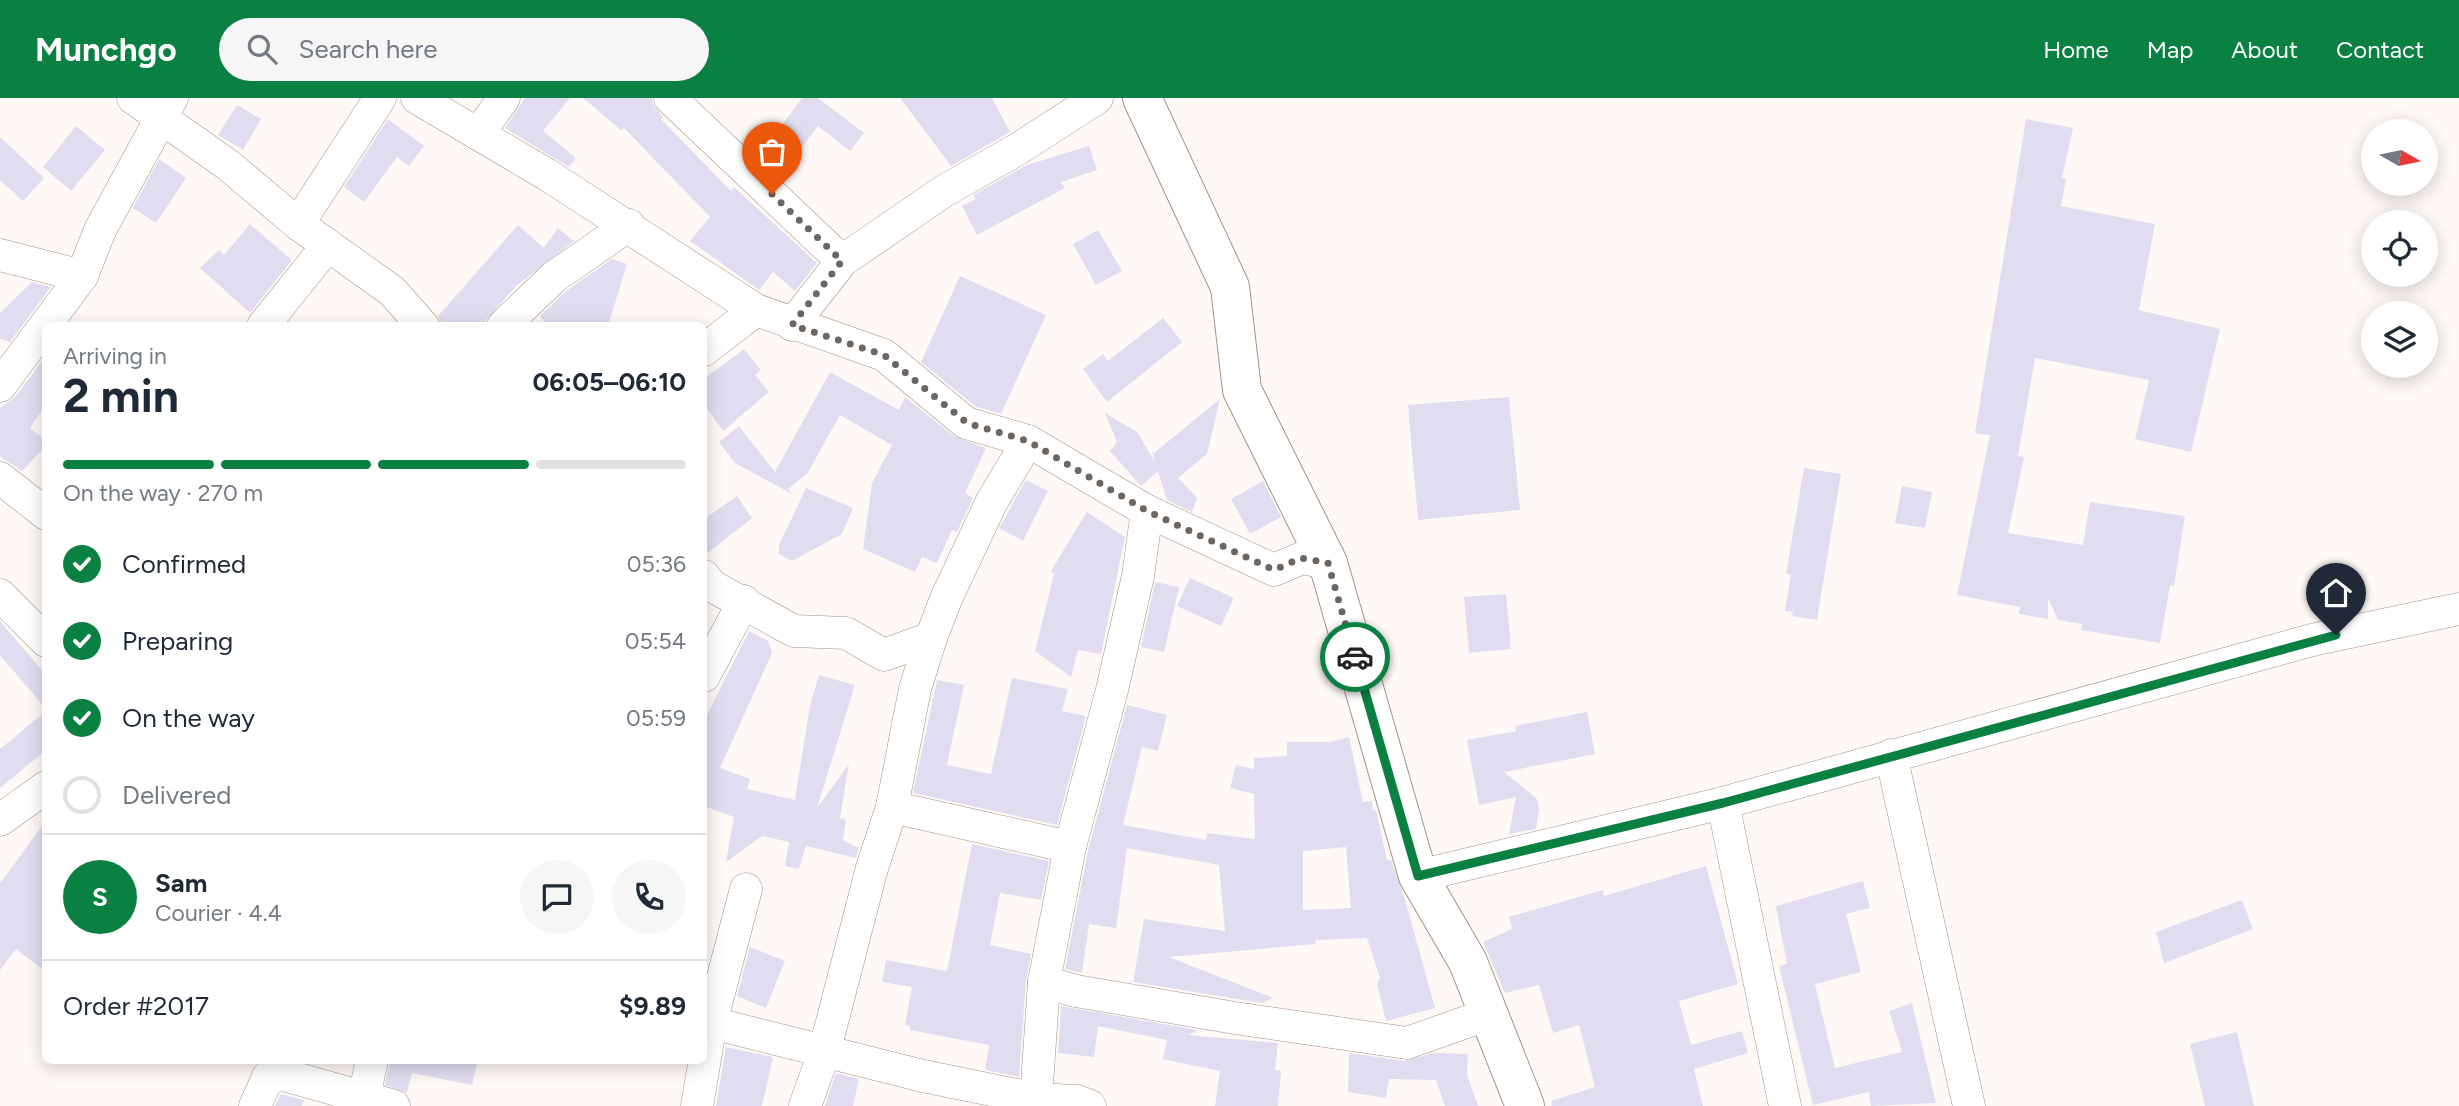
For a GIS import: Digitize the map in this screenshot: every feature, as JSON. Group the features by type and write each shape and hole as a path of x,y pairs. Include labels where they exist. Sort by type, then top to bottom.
{"main road":[{"path":"1142,98 1230,287 1242,390 1328,563 1418,876 1468,962 1525,1106"}],"street":[{"path":"132,98 166,108 228,165 298,223 392,291 419,322"},
{"path":"298,223 380,98"},
{"path":"417,98 629,225 756,310 792,325 884,355 967,423 1028,441 1147,511 1274,570 1301,558 1328,563"},
{"path":"478,134 504,98"},
{"path":"670,98 842,261"},
{"path":"792,325 842,261 944,191 1018,149 1097,98"},
{"path":"48,322 82,276 100,230 166,108"},
{"path":"507,322 554,277 629,225"},
{"path":"266,322 328,245"},
{"path":"0,255 82,276"},
{"path":"707,348 756,310"},
{"path":"0,386 42,331"},
{"path":"805,1106 824,1053 872,868 892,807 915,689 931,638 946,599 992,503 1028,441"},
{"path":"0,478 42,510"},
{"path":"1036,1099 1044,982 1070,847 1138,576 1147,511"},
{"path":"707,580 712,586 744,601 794,631 846,633 884,655 931,638"},
{"path":"0,595 42,636"},
{"path":"707,671 744,601"},
{"path":"1418,876 1723,803 2312,640 2459,609"},
{"path":"1891,755 1962,1105"},
{"path":"0,820 42,790"},
{"path":"1723,803 1785,1106"},
{"path":"892,807 1070,847"},
{"path":"747,889 707,1022 824,1053 1036,1099 1077,1101 1090,1106"},
{"path":"1044,982 1235,1018 1407,1043 1489,1014"},
{"path":"255,1106 263,1085 274,1075 284,1075 374,1104 372,1064"},
{"path":"697,1106 702,1064"}],"building":[{"path":"525,98 570,98 543,131 576,158 569,167 505,128"},
{"path":"583,98 652,98 653,104 663,117 661,119 731,191 734,187 817,263 795,291 773,272 759,290 690,241 710,217 624,128 621,130"},
{"path":"802,98 818,98 864,133 850,151 818,126 788,166 765,148"},
{"path":"900,98 992,98 1010,132 951,166"},
{"path":"237,105 261,119 243,150 218,135"},
{"path":"388,119 424,146 409,166 397,157 364,202 344,187"},
{"path":"2026,119 2073,128 2062,178 2066,179 2061,206 2155,224 2139,310 2220,329 2191,452 2135,439 2149,380 2035,358 2018,456 2024,457 2008,533 2083,545 2090,502 2185,516 2174,586 2170,585 2160,643 2081,630 2082,624 2058,620 2048,598 2048,619 2019,614 2020,607 1957,595 1990,435 1975,433"},
{"path":"76,126 105,150 71,191 43,167"},
{"path":"0,137 44,178 23,201 0,180"},
{"path":"1089,146 1097,170 1061,182 1065,188 977,235 962,206 976,199 973,195 1027,165"},
{"path":"159,159 186,178 156,223 133,208"},
{"path":"250,224 292,260 250,313 200,268 219,250 224,255"},
{"path":"518,225 544,248 558,228 574,241 516,286 484,322 440,322 438,316"},
{"path":"1098,230 1122,271 1096,285 1073,244"},
{"path":"612,259 627,264 609,322 544,322 540,316 566,291"},
{"path":"960,276 1046,315 1001,414 975,406 921,362"},
{"path":"32,282 51,287 10,342 0,339 0,313"},
{"path":"1163,318 1182,342 1107,402 1083,369 1103,354 1108,361"},
{"path":"744,349 761,370 755,375 769,392 723,431 707,408 707,377"},
{"path":"42,361 42,410 30,428 42,438 42,450 22,471 0,456 0,408 15,397"},
{"path":"830,372 899,410 905,397 955,437 986,448 965,493 973,498 957,532 952,530 937,563 922,557 915,572 863,549 872,483 892,445 840,415 807,474 788,489 792,494 735,463 719,442 739,426 775,472"},
{"path":"1509,397 1520,510 1418,520 1408,405"},
{"path":"1220,399 1207,454 1178,478 1197,498 1192,512 1167,500 1158,471 1141,486 1110,451 1117,442 1105,413 1137,432 1155,462 1152,451 1154,453"},
{"path":"1804,468 1841,474 1817,620 1792,616 1793,612 1785,611 1791,575 1786,574"},
{"path":"1026,480 1048,491 1023,541 999,528"},
{"path":"1263,481 1281,517 1250,534 1231,499"},
{"path":"1902,486 1932,492 1925,528 1895,523"},
{"path":"806,488 853,508 842,534 792,561 779,554 779,545"},
{"path":"737,496 752,518 707,554 707,517"},
{"path":"1087,512 1125,537 1101,654 1078,650 1071,677 1035,651 1054,574 1051,571"},
{"path":"1190,578 1234,598 1221,626 1177,606"},
{"path":"1155,582 1179,587 1164,652 1141,647"},
{"path":"1506,594 1511,649 1469,653 1464,597"},
{"path":"0,621 42,670 42,704 0,655"},
{"path":"749,631 768,641 772,653 720,768 750,779 747,789 795,800 810,705 819,675 855,685 817,808 849,764 840,818 846,820 843,840 859,848 856,858 806,846 799,869 785,866 789,842 762,836 726,862 734,817 707,807 707,715"},
{"path":"1012,678 1068,689 1062,711 1086,716 1057,825 913,793 937,680 964,685 947,765 991,774"},
{"path":"1127,705 1167,715 1158,751 1142,747 1123,825 1206,840 1207,833 1255,839 1254,794 1230,788 1236,765 1254,769 1254,758 1287,756 1287,742 1331,742 1349,737 1363,802 1372,801 1373,811 1376,810 1387,860 1391,860 1404,896 1435,1008 1386,1021 1377,984 1380,978 1367,938 1315,940 1316,944 1169,957 1273,998 1262,1003 1133,982 1144,919 1225,931 1219,865 1127,848 1116,928 1089,924 1082,973 1065,969 1088,851","holes":["1346,847 1351,908 1303,910 1303,851"]},
{"path":"1587,712 1595,754 1504,772 1537,799 1539,809 1536,829 1509,834 1516,797 1479,805 1467,740 1516,731 1515,726"},
{"path":"42,714 42,753 0,788 0,749"},
{"path":"42,826 42,969 16,949 0,970 0,883"},
{"path":"972,844 1049,861 1041,900 1000,893 990,945 1031,954 1026,981 1019,1077 985,1070 989,1045 910,1030 910,1026 905,1025 912,987 882,982 886,960 947,971"},
{"path":"1706,866 1738,984 1679,1001 1691,1045 1742,1031 1748,1053 1694,1069 1703,1106 1552,1106 1551,1101 1595,1087 1579,1025 1553,1033 1539,985 1505,993 1483,942 1512,929 1509,917 1603,890 1604,896"},
{"path":"1863,881 1870,908 1846,914 1861,972 1815,984 1835,1068 1902,1052 1889,1011 1912,1003 1936,1103 1871,1106 1869,1092 1813,1105 1779,966 1787,964 1776,906"},
{"path":"2242,900 2253,929 2164,963 2156,932"},
{"path":"750,947 785,961 766,1008 737,996"},
{"path":"1061,1006 1198,1030 1188,1035 1278,1043 1275,1070 1281,1071 1278,1106 1215,1106 1220,1071 1163,1059 1167,1040 1098,1026 1094,1057 1058,1053"},
{"path":"2237,1032 2254,1106 2205,1106 2190,1044"},
{"path":"726,1047 773,1057 762,1106 716,1106"},
{"path":"1349,1053 1405,1061 1433,1053 1468,1054 1467,1075 1478,1106 1445,1106 1436,1080 1389,1079 1386,1098 1348,1092"},
{"path":"389,1064 477,1064 472,1085 412,1073 407,1093 385,1085"},
{"path":"836,1073 859,1079 853,1106 825,1106"},
{"path":"281,1094 304,1100 302,1106 275,1106"}],"way so far":[{"path":"772,194 842,261 792,325 884,355 967,423 1028,441 1147,511 1223,548 1274,570 1301,558 1328,563 1355,657"}],"route":[{"path":"1355,657 1418,876 1723,803 2075,704 2336,635"}]}
